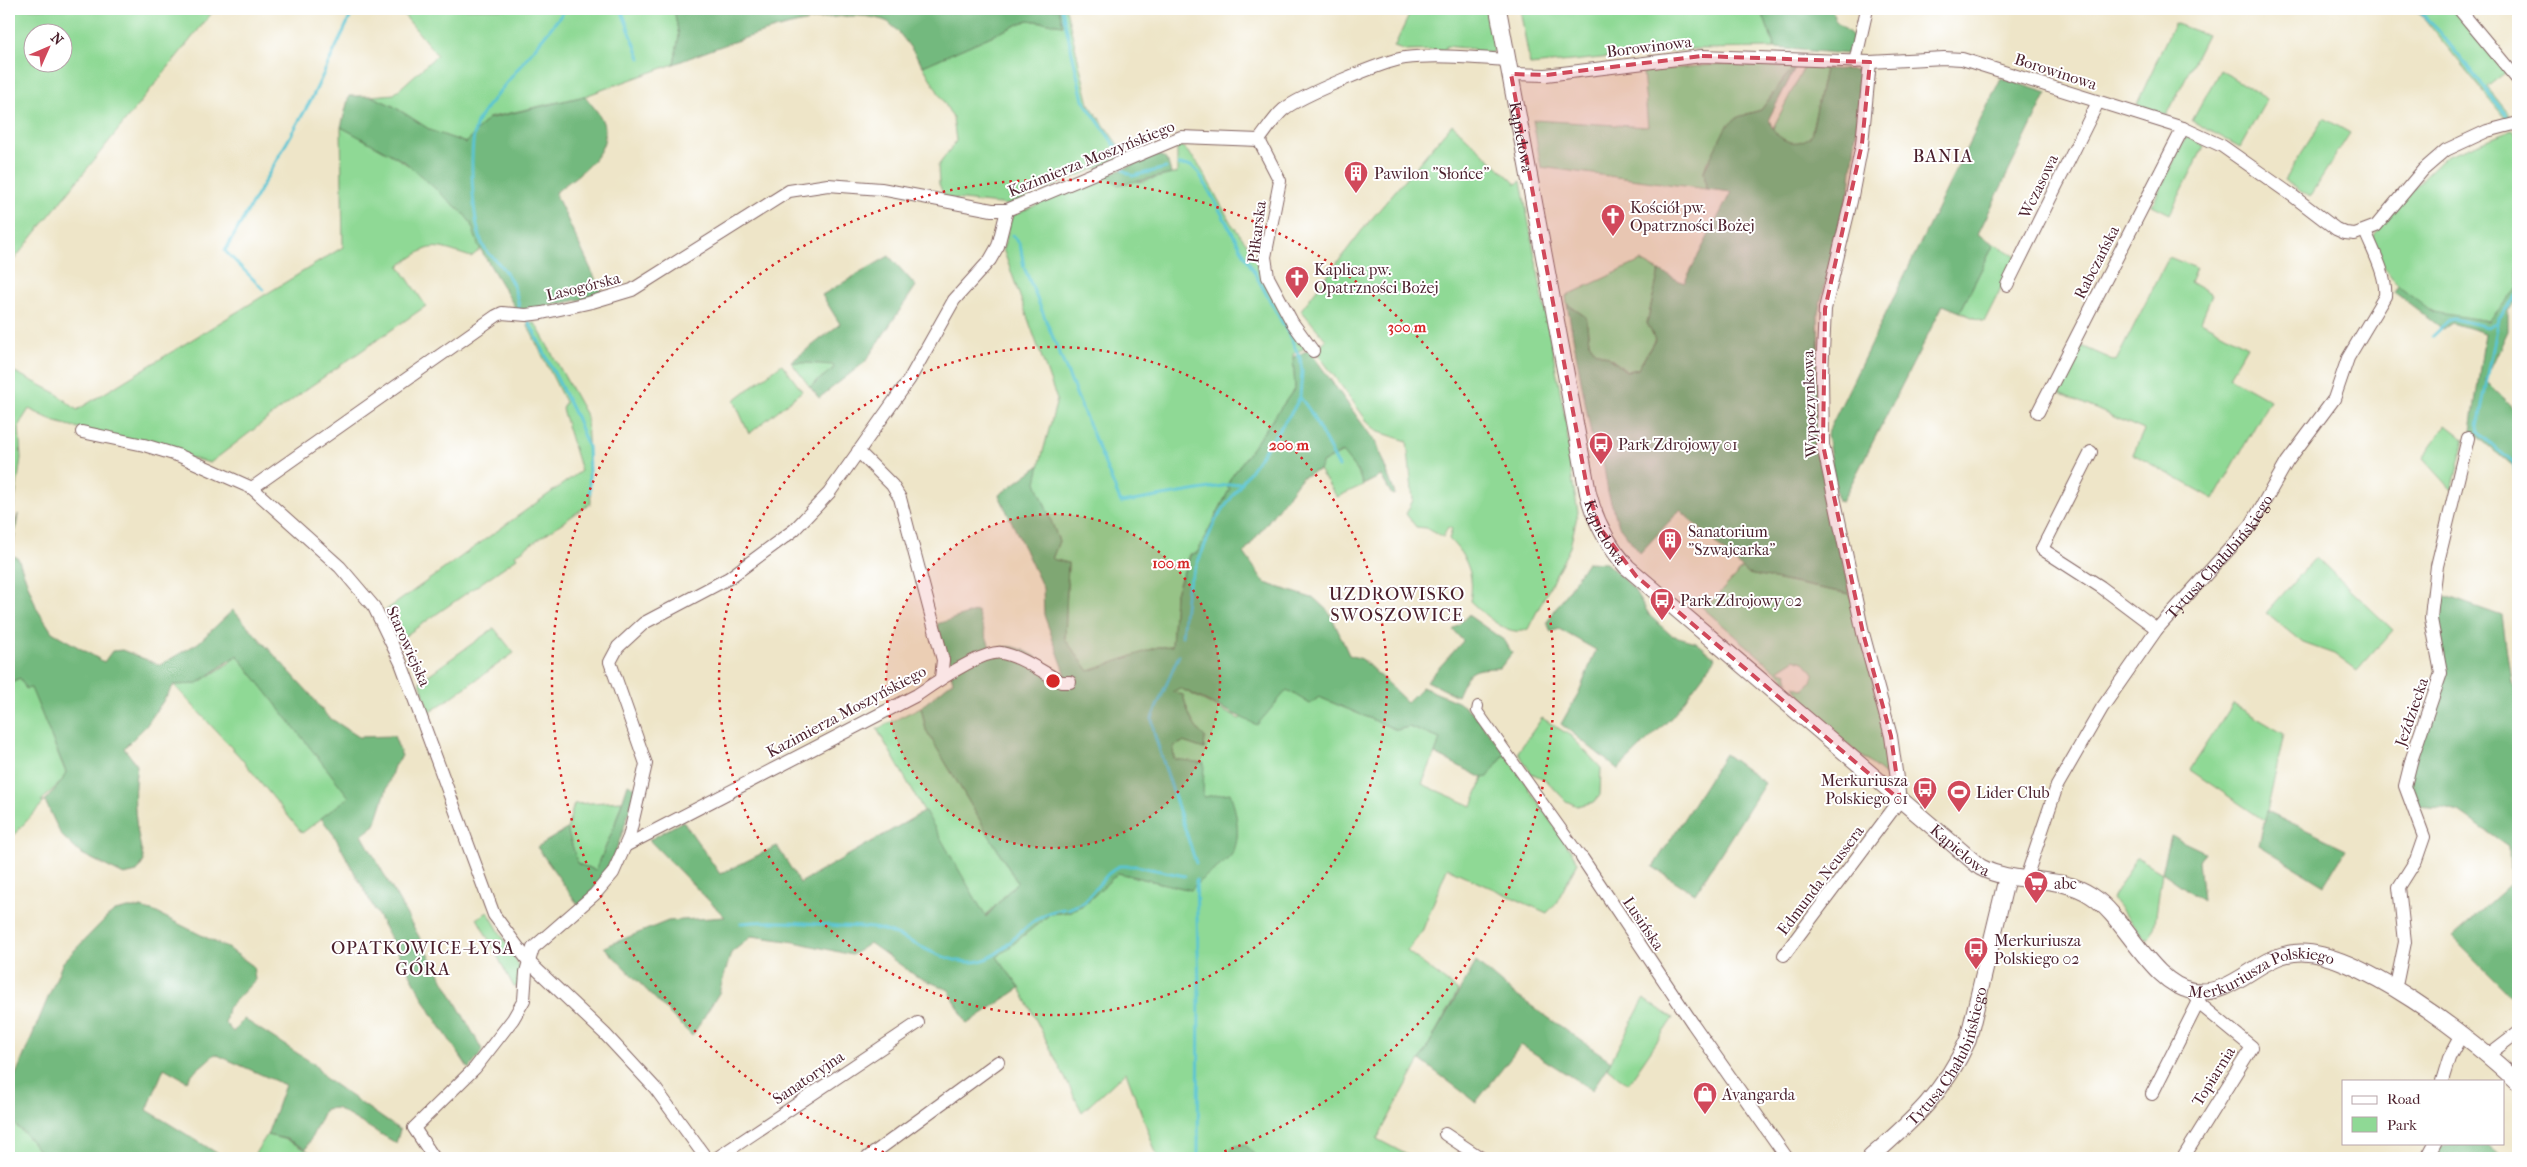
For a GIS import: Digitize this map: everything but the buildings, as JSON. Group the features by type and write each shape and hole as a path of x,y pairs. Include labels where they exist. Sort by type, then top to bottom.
{"street":[{"name":"Kąpielowa","path":"1498,9 1588,493 1595,518 1604,535 1620,559 1636,576 1980,866 2007,877"},
{"path":"1855,62 1867,9"},
{"path":"2459,9 2518,80"},
{"name":"Borowinowa","path":"1509,67 1521,73 1546,75 1702,56 1855,62 1944,58 1962,59 2183,128 2222,146 2336,229 2355,234 2365,231"},
{"path":"1259,140 1284,110 1321,90 1390,62 1405,58 1440,57 1509,67"},
{"name":"Wypoczynkowa","path":"1870,62 1856,172 1825,309 1822,374 1823,445 1861,625 1891,736 1900,800"},
{"name":"Wczasowa","path":"2007,285 2098,102"},
{"path":"2365,231 2384,219 2423,170 2446,150 2487,131 2518,123"},
{"name":"Rabczańska","path":"2038,412 2183,128"},
{"name":"Kazimierza Moszyńskiego","path":"529,962 533,948 595,894 613,872 625,846 639,802 646,764 610,662 618,647 644,623 729,578 794,530 829,493 909,380 954,300 990,260 998,246 1007,210 1180,137 1259,140"},
{"name":"Piłkarska","path":"1259,140 1280,182 1265,258 1268,277 1292,322 1313,351"},
{"name":"Lasogórska","path":"252,488 496,316 502,313 526,315 542,313 592,302 632,290 789,191 828,185 881,189 992,210 1007,210"},
{"name":"Tytusa Chałubińskiego","path":"2026,878 2057,786 2111,693 2157,629 2251,525 2287,462 2334,399 2348,358 2385,296 2386,287 2365,231"},
{"name":"Starowiejska","path":"82,432 144,445 180,456 252,488 340,567 374,607 401,663 494,915 529,962 605,1034 655,1088 706,1158"},
{"name":"Jeździecka","path":"2393,989 2397,981 2405,942 2399,887 2416,860 2424,837 2405,786 2412,758 2441,673 2431,619 2432,607 2437,566 2468,438"},
{"name":"Kazimierza Moszyńskiego","path":"625,846 917,695 941,678 943,660 900,498 892,485 858,451"},
{"path":"2091,452 2042,549 2102,587 2157,629"},
{"path":"941,678 995,652 1013,656 1061,682 1070,682"},
{"name":"Lusińska","path":"1478,706 1477,711 1582,858 1694,1026 1787,1158"},
{"name":"Edmunda Neussera","path":"1784,955 1900,800"},
{"name":"Tytusa Chałubińskiego","path":"1870,1158 1918,1116 1957,1064 1968,1040 2007,877"},
{"name":"Merkuriusza Polskiego","path":"2007,877 2070,885 2093,896 2116,920 2155,968 2169,980 2196,996 2220,989 2247,976 2270,959 2294,952 2322,953 2359,968 2393,989 2488,1055 2518,1083"},
{"path":"434,1158 414,1128 475,1068 513,1019 524,1000 529,962"},
{"path":"2152,1094 2196,996"},
{"name":"Topiarnia","path":"2183,1158 2252,1046 2202,1006 2196,996"},
{"name":"Sanatoryjna","path":"716,1158 918,1023"},
{"path":"2488,1055 2518,1032"},
{"path":"2442,1080 2448,1058 2461,1036"},
{"path":"867,1158 998,1062"},
{"path":"1445,1134 1481,1158"},
{"path":"2427,1158 2434,1144"}],"highlighted area":[{"path":"1702,56 1870,62 1862,144 1825,309 1823,445 1863,633 1891,736 1900,800 1636,576 1600,528 1588,493 1511,74 1546,75"}],"green space":[{"path":"9,9 215,9 9,266"},
{"path":"399,9 674,9 679,36 674,64 585,96 488,118 466,143 432,131 393,106 371,96 394,94 437,55"},
{"path":"674,9 1059,9 1063,25 1028,20 923,66 902,36 888,22 867,17 841,16 782,27 751,36 674,64 679,36"},
{"path":"1059,9 1066,9 1089,104 1126,156 1008,205 945,198 939,184 938,166 956,141 953,118 923,66 1028,20 1063,25"},
{"path":"1412,9 1492,9 1497,38 1494,49 1491,53 1474,52 1474,49 1446,46 1445,50 1406,51 1394,47"},
{"path":"1520,9 1761,9 1775,48 1692,49 1530,65"},
{"path":"1761,9 1832,9 1835,20 1854,37 1849,54 1775,48"},
{"path":"2412,9 2455,9 2506,72 2487,87 2513,119 2508,122 2422,16"},
{"path":"2174,23 2207,35 2167,115 2137,104"},
{"path":"1719,64 1796,67 1786,76 1761,110 1746,114 1707,162 1704,171 1706,189 1541,167 1533,120 1648,127 1643,72"},
{"path":"1796,67 1769,118 1775,132 1780,137 1791,142 1798,142 1811,136 1825,69 1863,70 1850,188 1818,312 1820,447 1850,594 1748,574 1680,510 1640,553 1619,526 1608,493 1602,454 1591,434 1567,304 1586,317 1589,342 1596,352 1607,356 1626,371 1638,369 1655,340 1647,323 1659,271 1684,283 1731,192 1706,189 1704,171 1726,127 1738,117 1761,110 1786,76"},
{"path":"1804,67 1825,69 1811,137 1795,143 1781,138 1772,130"},
{"path":"2220,70 2267,99 2240,147 2192,121"},
{"path":"2001,78 2047,93 1978,234 1994,244 1960,312 1943,305 1842,502 1838,501 1827,434"},
{"path":"349,96 371,96 393,106 432,131 466,143 487,119 585,96 601,118 605,130 604,141 600,152 593,161 555,193 603,295 528,310 516,309 478,245 471,223 463,213 405,162 341,127"},
{"path":"2324,118 2350,133 2309,197 2284,180"},
{"path":"1452,124 1516,184 1521,181 1567,428 1570,467 1578,512 1570,547 1528,629 1521,631 1513,631 1497,624 1470,601 1471,583 1468,567 1461,553 1449,539 1452,529 1448,527 1443,537 1426,528 1416,527 1406,514 1413,500 1407,441 1379,432 1370,425 1315,350 1326,340 1301,310 1363,229"},
{"path":"341,127 411,167 443,192 470,221 481,249 471,257 439,248 426,249 399,266 426,306 308,388 210,463 56,422 29,409 19,425 21,458 14,508 9,522 9,369 56,393 77,410 343,247"},
{"path":"2513,130 2518,139 2518,287 2489,321 2451,316 2432,311 2412,298 2393,279 2378,257 2374,235 2425,176 2446,156"},
{"path":"2187,135 2204,146 2170,214 2152,205"},
{"path":"1180,144 1198,163 1231,223 1264,266 1307,347 1293,354 1295,388 1230,479 1227,487 1230,488 1197,553 1190,554 1175,595 1172,646 1158,647 1089,672 1065,639 1068,563 1052,559 1059,541 1035,481 1057,400 1003,249 1012,216 1106,173 1139,182 1177,173 1177,146"},
{"path":"1158,155 1166,160 1171,174 1118,185 1106,173 1115,172"},
{"path":"1994,244 2017,256 1984,322 1960,312"},
{"path":"889,256 916,286 865,362 819,398 810,387 834,368 833,365 791,362 840,324 822,295"},
{"path":"2169,257 2196,268 2190,282 2212,295 2201,321 2247,346 2229,377 2270,400 2214,499 2133,454 2144,430 2054,391 2077,344 2116,361"},
{"path":"1641,261 1659,271 1647,323 1655,339 1638,369 1627,371 1607,356 1596,352 1589,342 1586,317 1567,304 1566,296"},
{"path":"2398,285 2433,312 2489,321 2518,287 2518,299 2508,311 2508,331 2485,380 2518,413 2518,471 2471,431 2485,333 2452,323 2443,329 2394,292"},
{"path":"535,323 587,417 591,503 515,555 517,558 402,638 385,611 581,471 562,409 565,402 527,324"},
{"path":"1309,350 1376,443 1395,494 1392,495 1381,476 1363,485 1358,472 1342,452 1322,463 1319,470 1302,477 1244,553 1265,583 1315,599 1330,613 1349,655 1362,659 1407,702 1422,687 1458,702 1473,713 1505,753 1488,777 1483,778 1435,754 1440,739 1409,727 1397,730 1319,697 1310,704 1287,690 1257,725 1180,688 1172,692 1183,695 1193,723 1205,737 1204,749 1183,742 1173,747 1174,759 1204,763 1203,797 1230,793 1236,815 1237,832 1237,840 1232,854 1191,890 1118,873 1085,904 1069,912 1050,914 997,957 1020,988 967,1024 949,990 916,976 870,943 852,955 795,942 752,936 731,953 719,993 692,1036 604,947 668,921 725,917 649,840 683,821 720,874 777,846 800,883 925,811 986,917 1017,882 926,730 921,707 953,681 937,624 977,611 991,650 1002,647 1021,649 1066,675 1044,615 1043,588 999,495 1040,465 1036,482 1059,541 1052,559 1068,563 1065,639 1089,671 1158,647 1172,646 1175,595 1191,554 1197,553 1230,488 1227,487 1230,479 1295,388 1293,357"},
{"path":"791,362 833,364 834,368 810,387"},
{"path":"782,364 802,391 749,434 734,400"},
{"path":"2446,425 2464,439 2452,490 2423,458"},
{"path":"1343,452 1358,472 1363,485 1337,497 1319,470 1322,463"},
{"path":"18,514 12,555 18,558 37,609 52,632 104,662 112,651 122,650 160,665 198,643 233,610 310,694 327,716 359,737 394,736 402,756 394,766 375,825 362,835 483,1051 469,1069 432,1014 334,835 321,818 349,797 237,655 197,684 174,685 146,726 124,748 137,765 135,813 144,861 137,872 124,875 80,853 61,835 45,801 62,781 66,772 31,688 26,689 20,678 9,683 9,539"},
{"path":"2316,557 2393,630 2357,671 2334,654 2303,643 2266,613"},
{"path":"1587,562 1606,563 1633,588 1650,616 1671,635 1696,642 1716,658 1672,717 1618,769 1620,771 1561,724 1579,692 1596,650 1559,629 1551,632 1547,622"},
{"path":"1743,568 1749,574 1850,594 1888,741 1892,781 1827,726 1804,700 1794,686 1804,690 1811,681 1814,673 1805,663 1795,659 1778,670 1787,673 1789,682 1696,602 1702,596 1710,603"},
{"path":"2437,593 2502,616 2511,683 2518,692 2518,1003 2452,937 2510,885 2509,847 2459,812 2443,808 2415,806 2409,777 2446,675 2435,634"},
{"path":"1468,615 1505,641 1512,653 1500,668 1477,670 1468,675 1457,696 1427,681 1463,641 1453,630"},
{"path":"494,628 514,653 429,713 420,681"},
{"path":"237,655 350,797 302,833 240,757 174,685 197,684 229,663"},
{"path":"20,678 31,687 66,773 62,781 41,801 45,801 9,840 9,683"},
{"path":"1180,688 1239,719 1287,689 1310,704 1319,697 1397,730 1409,727 1441,739 1422,784 1472,806 1483,778 1488,776 1505,753 1578,862 1556,903 1547,913 1447,868 1422,932 1407,951 1458,991 1377,1139 1413,1158 1257,1158 1255,1155 1233,1147 1225,1158 1158,1158 1126,1072 1082,1112 1020,988 997,957 1050,914 1068,912 1085,904 1118,873 1191,890 1200,880 1231,855 1203,797 1174,759 1173,747 1183,742 1204,749 1205,737 1193,723 1183,695 1171,692"},
{"path":"2233,704 2284,734 2265,821 2190,770"},
{"path":"921,707 926,730 1017,882 985,917 877,729"},
{"path":"1542,718 1571,736 1601,768 1600,795 1595,802 1577,806 1566,801 1546,780 1531,773 1518,752"},
{"path":"1725,754 1765,783 1695,894 1653,867"},
{"path":"628,784 636,788 615,851 601,879 579,906 537,847 567,829 578,864 596,870 614,827"},
{"path":"622,801 614,827 596,870 578,864 567,829 574,804"},
{"path":"2267,811 2346,849 2324,885 2259,845"},
{"path":"2171,836 2205,852 2199,861 2203,901 2162,872"},
{"path":"2137,857 2162,872 2154,930 2147,941 2112,899"},
{"path":"141,908 155,912 231,950 253,966 255,980 228,1008 225,1023 233,1032 244,1019 314,1064 326,1079 400,1130 396,1143 336,1108 325,1109 306,1149 286,1139 267,1135 285,1085 215,1054 193,1073 187,1081 164,1068 147,1110 225,1158 45,1158 26,1135 9,1119 9,1091 63,962 106,918 115,911"},
{"path":"488,912 521,969 521,986 514,987 477,918"},
{"path":"1476,962 1514,994 1611,1061 1592,1090 1521,1045 1476,1102 1420,1060"},
{"path":"1644,999 1673,1018 1628,1084 1607,1068"},
{"path":"9,1119 26,1135 45,1158 9,1158"},
{"path":"267,1135 287,1140 321,1158 252,1158"},
{"path":"1245,1144 1257,1158 1225,1158 1233,1147"},
{"path":"2449,1144 2486,1144 2502,1158 2433,1158 2440,1146"}],"waterway":[{"path":"263,289 225,251 312,98 354,9"},
{"path":"519,308 517,296 510,279 497,261 485,249 479,232 472,183 474,134 478,121 487,107 566,9"},
{"path":"621,9 640,58"},
{"path":"1062,9 1083,100 1121,154"},
{"path":"2417,9 2438,30 2510,120"},
{"path":"1179,165 1192,166 1199,173 1288,333 1300,358 1302,371 1300,397 1293,410 1215,521 1187,588 1182,636"},
{"path":"1123,170 1133,176 1166,168"},
{"path":"1012,235 1020,244 1024,267 1121,503 1240,483"},
{"path":"2518,294 2499,318 2478,426 2479,433 2513,463 2518,488"},
{"path":"2432,336 2449,320 2454,319 2488,327 2498,322"},
{"path":"529,322 577,419 588,447 590,493"},
{"path":"1300,397 1310,411 1339,467"},
{"path":"1179,655 1152,718 1154,733 1196,863"},
{"path":"1068,909 1084,902 1108,874 1119,866 1136,866 1185,876"},
{"path":"1196,880 1199,987 1198,1158"},
{"path":"741,923 791,922 875,928 896,935 945,958 967,962 981,961 993,956 1036,919 1064,909"}],"place":[{"name":"Pawilon \"Słońce\"","path":"1356,194"},
{"name":"Kościół pw. Opatrzności Bożej","path":"1613,237"},
{"name":"Kaplica pw. Opatrzności Bożej","path":"1297,299"},
{"name":"Park Zdrojowy 01","path":"1601,465"},
{"name":"Sanatorium \"Szwajcarka\"","path":"1670,561"},
{"name":"Park Zdrojowy 02","path":"1662,621"},
{"name":"Merkuriusza Polskiego 01","path":"1925,810"},
{"name":"Lider Club","path":"1959,813"},
{"name":"abc","path":"2036,904"},
{"name":"Merkuriusza Polskiego 02","path":"1976,970"},
{"name":"Avangarda","path":"1705,1115"}],"district":[{"name":"BANIA","path":"1943,156"},
{"name":"UZDROWISKO SWOSZOWICE","path":"1397,604"},
{"name":"OPATKOWICE-ŁYSA GÓRA","path":"423,958"}]}
